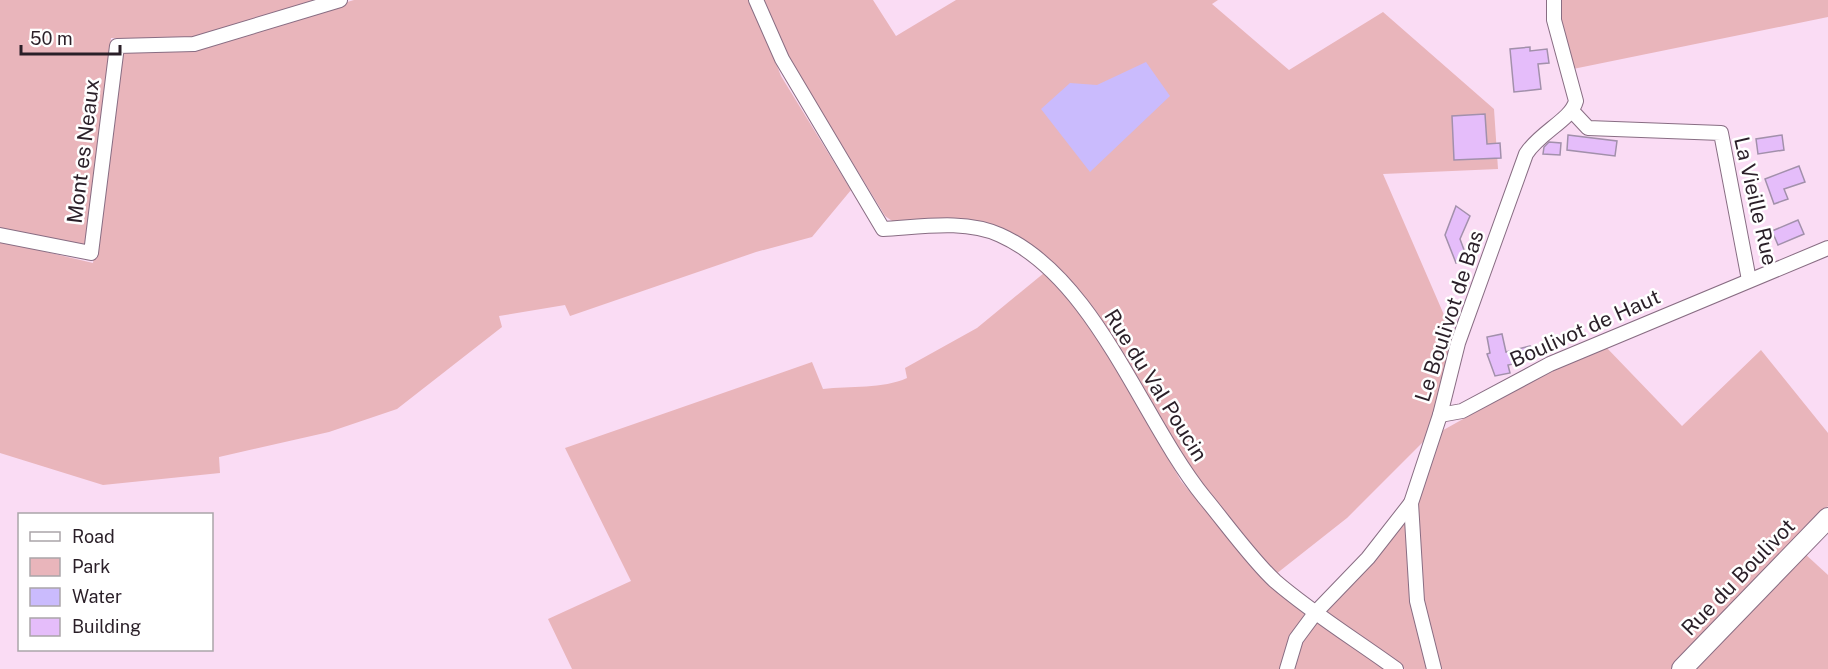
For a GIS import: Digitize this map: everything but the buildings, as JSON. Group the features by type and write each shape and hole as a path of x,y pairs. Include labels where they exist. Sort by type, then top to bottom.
{"street":[{"name":"Mont es Neaux","path":"0,235 90,253 117,46 194,44 340,0"},
{"name":"Rue du Val Poucin","path":"756,0 782,59 883,229 954,226 999,234 1037,260 1061,281 1111,345 1169,447 1203,496 1273,579 1396,669"},
{"path":"1554,0 1554,20 1576,101 1573,112"},
{"name":"La Vieille Rue","path":"1573,112 1588,128 1720,134 1749,280 1828,248"},
{"name":"Le Boulivot de Bas","path":"1434,669 1417,601 1411,503 1440,415 1458,343 1526,154 1535,140 1573,112"},
{"name":"Boulivot de Haut","path":"1440,415 1462,411 1550,364 1749,280"},
{"path":"1287,669 1296,639 1317,612 1368,558 1411,503"},
{"name":"Rue du Boulivot","path":"1682,669 1828,518"}],"green space":[{"path":"0,0 323,0 192,40 111,38 85,247 0,228"},
{"path":"354,0 751,0 781,76 851,190 812,237 756,252 570,316 565,305 499,316 502,327 397,409 329,432 219,457 220,473 103,485 0,453 0,241 93,263 123,51 193,48"},
{"path":"762,0 873,0 896,36 956,0 1218,0 1212,4 1289,70 1383,12 1494,109 1498,169 1383,174 1454,338 1432,428 1425,440 1347,518 1276,574 1204,487 1166,429 1108,331 1067,277 997,228 959,218 895,223 885,216 779,42"},
{"path":"1560,0 1828,0 1828,17 1573,69 1561,23"},
{"path":"1044,273 1074,306 1103,344 1181,481 1264,580 1306,615 1289,644 1281,669 572,669 548,619 631,581 565,448 812,362 823,389 877,386 898,382 907,378 905,368 977,328"},
{"path":"1605,346 1682,426 1761,350 1828,433 1828,506 1672,669 1439,669 1422,606 1418,503 1438,433 1553,369"},
{"path":"1407,512 1411,592 1429,669 1405,669 1322,611"},
{"path":"1804,553 1828,575 1828,669 1692,669"},
{"path":"1318,619 1386,669 1293,669 1300,647"}],"water":[{"path":"1146,62 1170,96 1090,172 1041,109 1070,83 1097,85"}]}
